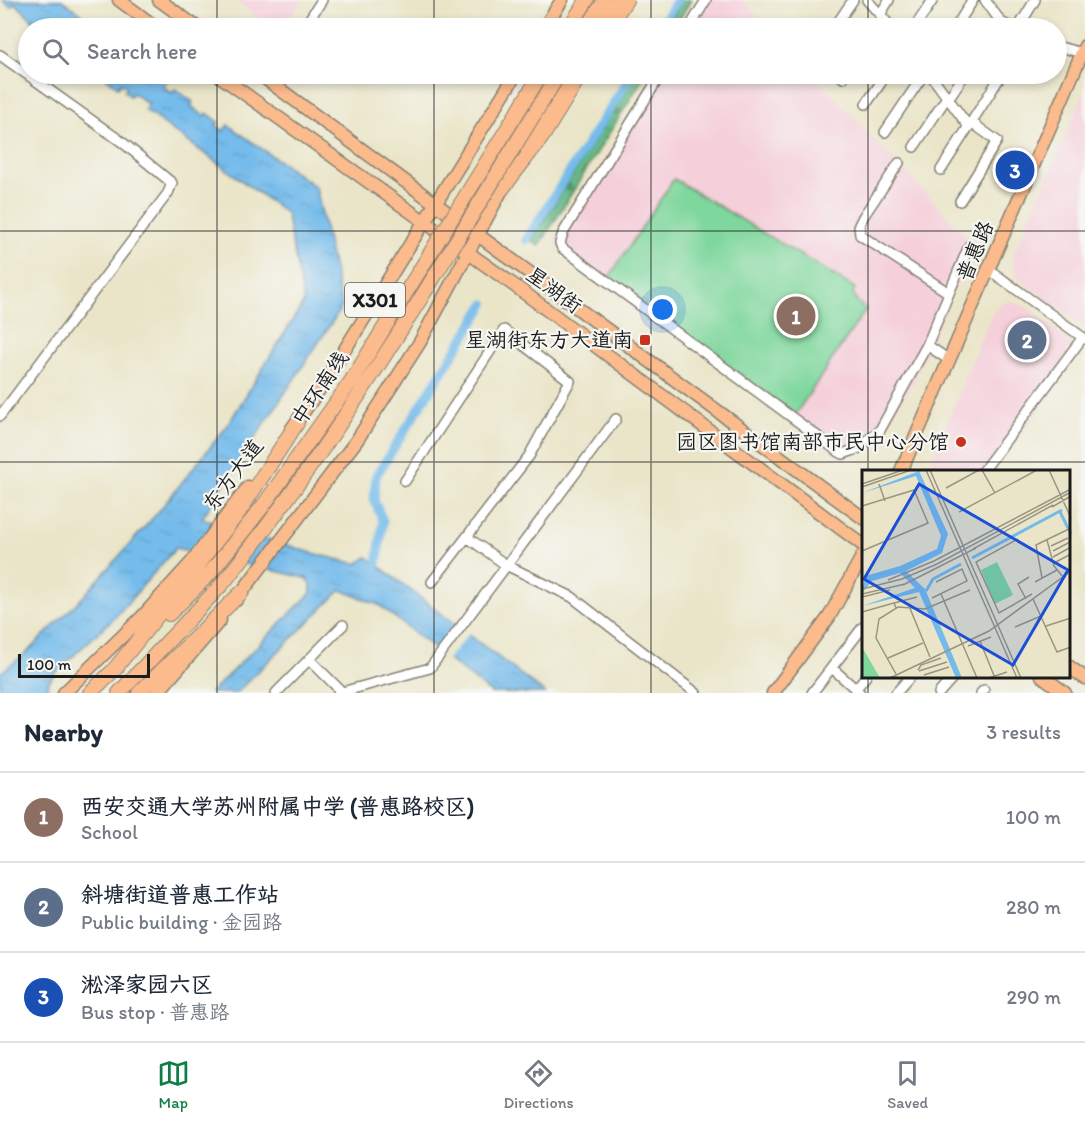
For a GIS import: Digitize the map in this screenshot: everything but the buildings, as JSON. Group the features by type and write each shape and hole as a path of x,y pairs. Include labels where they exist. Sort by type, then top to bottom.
{"highway":[{"path":"575,18 587,0"},
{"path":"593,18 605,0"},
{"path":"613,18 622,2"},
{"name":"中环南线","path":"90,693 210,573 263,506 352,380 535,84"},
{"name":"中环南线","path":"119,693 223,584 277,517 366,388 553,84"},
{"path":"502,189 542,137 575,84"},
{"path":"113,671 232,523 297,423"},
{"path":"140,693 242,592"}],"main road":[{"path":"119,0 143,18"},
{"path":"159,0 184,18"},
{"path":"550,18 562,0"},
{"path":"608,18 622,2"},
{"name":"普惠路","path":"901,470 1083,49"},
{"name":"星湖街","path":"231,84 524,293 862,544"},
{"name":"星湖街","path":"273,84 862,517"},
{"name":"东方大道","path":"64,693 142,617 191,563 297,423 510,84"},
{"name":"X301","path":"157,693 198,648 256,575 357,440 420,342 502,189 567,84"},
{"path":"773,693 829,617 862,557"},
{"path":"1070,667 1085,678"},
{"path":"1045,678 1065,693"}],"street":[{"path":"310,18 322,0"},
{"path":"695,18 706,0"},
{"path":"841,18 853,0"},
{"path":"867,0 881,16 889,0"},
{"path":"921,18 933,0"},
{"path":"961,18 973,0"},
{"path":"1024,18 1035,0"},
{"path":"990,3 995,18"},
{"path":"1067,47 1083,49"},
{"path":"0,55 18,68"},
{"path":"0,416 168,193 172,183 122,142 41,84"},
{"path":"655,84 562,233 560,243 562,248 843,454 857,449 880,430 927,345 969,246"},
{"path":"866,104 880,84"},
{"path":"885,132 917,84"},
{"path":"938,84 970,125 997,141 960,201"},
{"path":"914,147 958,84"},
{"path":"941,170 996,84"},
{"path":"899,163 863,217 859,225 860,235 949,293"},
{"path":"984,470 1084,338 988,269"},
{"path":"405,481 504,330 570,381 529,456 432,582"},
{"path":"927,345 949,360"},
{"path":"309,659 339,692 430,668 616,419"},
{"path":"467,537 506,565 572,597 696,693"},
{"path":"276,693 344,625"},
{"path":"812,693 862,628"},
{"path":"832,668 858,691"},
{"path":"896,693 909,678"},
{"path":"939,693 952,678"}],"shaded area":[{"path":"235,0 304,0 291,15 284,18 259,18"},
{"path":"704,0 742,0 759,18 692,18"},
{"path":"652,84 822,84 974,244 913,383 877,441 844,460 558,249 556,239"},
{"path":"1085,91 1085,328 1015,276 1013,255"},
{"path":"1012,301 1030,309 1081,352 993,470 927,470 989,319 999,305"}],"green space":[{"path":"683,0 691,0 680,18 671,18"},
{"path":"630,84 640,84 539,246 531,241"},
{"path":"674,179 855,288 853,292 857,302 866,309 795,415 609,277"}],"water":[{"path":"2,0 62,0 86,18 31,18 15,3 11,7"},
{"path":"122,84 165,84 163,86 172,93 175,89 193,102 191,106 204,116 207,113 219,122 216,125 223,131 228,125 316,187 342,307 202,518 312,553 357,564 367,557 545,693 491,693 379,605 341,590 236,693 210,693 311,593 311,584 306,578 176,548 116,616 55,673 48,683 46,693 0,693 0,673 24,655 83,597 159,511 227,426 304,302 286,213 145,110 148,104 133,93 130,96 124,91 127,87"}],"pier":[{"path":"460,623 471,631 446,661 436,653"}],"waterway":[{"path":"666,18 677,0"},
{"path":"526,240 626,84"},
{"path":"377,564 383,521 374,500 376,476 485,304"}],"place":[{"name":"淞泽家园六区","path":"1015,170"},
{"name":"西安交通大学苏州附属中学 (普惠路校区)","path":"796,316"},
{"name":"星湖街东方大道南","path":"645,340"},
{"name":"斜塘街道普惠工作站","path":"1027,340"},
{"name":"园区图书馆南部市民中心分馆","path":"961,442"}]}
